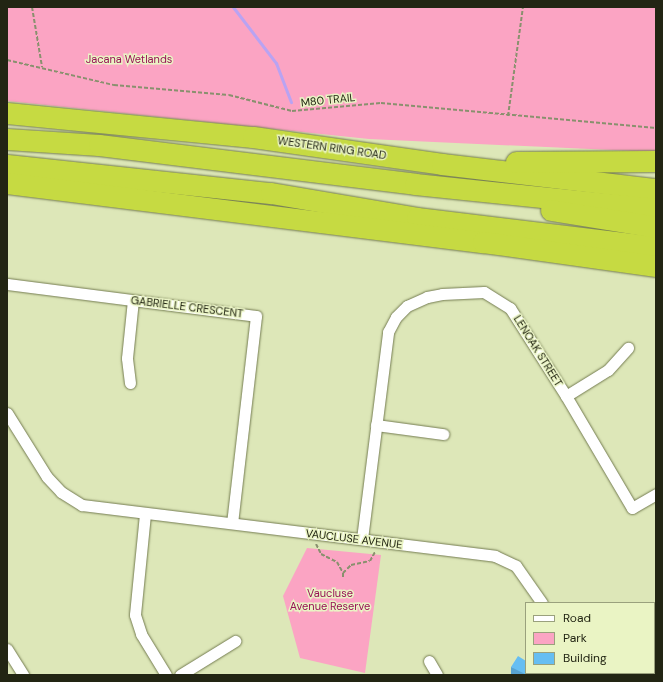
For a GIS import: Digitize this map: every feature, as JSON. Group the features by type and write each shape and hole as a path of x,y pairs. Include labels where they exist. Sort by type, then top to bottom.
{"highway":[{"name":"WESTERN RING ROAD","path":"7,113 253,137 442,164 656,189"},
{"path":"7,139 99,145 415,184 656,209"},
{"path":"442,164 656,161"},
{"path":"7,165 271,193 417,218 656,247"},
{"path":"7,183 656,266"},
{"path":"415,184 473,197 656,227"},
{"path":"93,193 293,211 417,218"}],"street":[{"name":"GABRIELLE CRESCENT","path":"7,284 256,316 232,523"},
{"name":"LENOAK STREET","path":"362,540 384,351 393,322 407,306 427,297 442,294 484,292 510,308 566,396 632,508 656,494"},
{"path":"130,383 126,358 134,300"},
{"path":"566,396 608,370 628,348"},
{"path":"7,413 47,477 61,492 82,505 145,514 135,615 141,634 166,675"},
{"path":"376,425 443,434"},
{"name":"VAUCLUSE AVENUE","path":"145,514 232,523 495,556 516,566 541,602"},
{"path":"180,675 236,642"},
{"path":"7,648 23,675"},
{"path":"430,661 437,675"}],"path":[{"path":"32,7 42,67"},
{"path":"508,116 523,7"},
{"name":"M80 TRAIL","path":"7,60 114,85 229,95 292,111 381,103 508,116 656,128"},
{"path":"316,544 319,552 333,559 343,572 343,578"},
{"path":"343,572 351,564 370,561 375,552"}],"green space":[{"name":"Jacana Wetlands","path":"7,7 656,7 656,152 369,139 7,101"},
{"name":"Vaucluse Avenue Reserve","path":"307,548 381,555 365,673 300,658 283,596"}],"building":[{"path":"518,656 525,660 525,674 511,667"},
{"path":"525,674 537,674 537,675"}],"waterway":[{"path":"233,7 276,63 291,102"}]}
